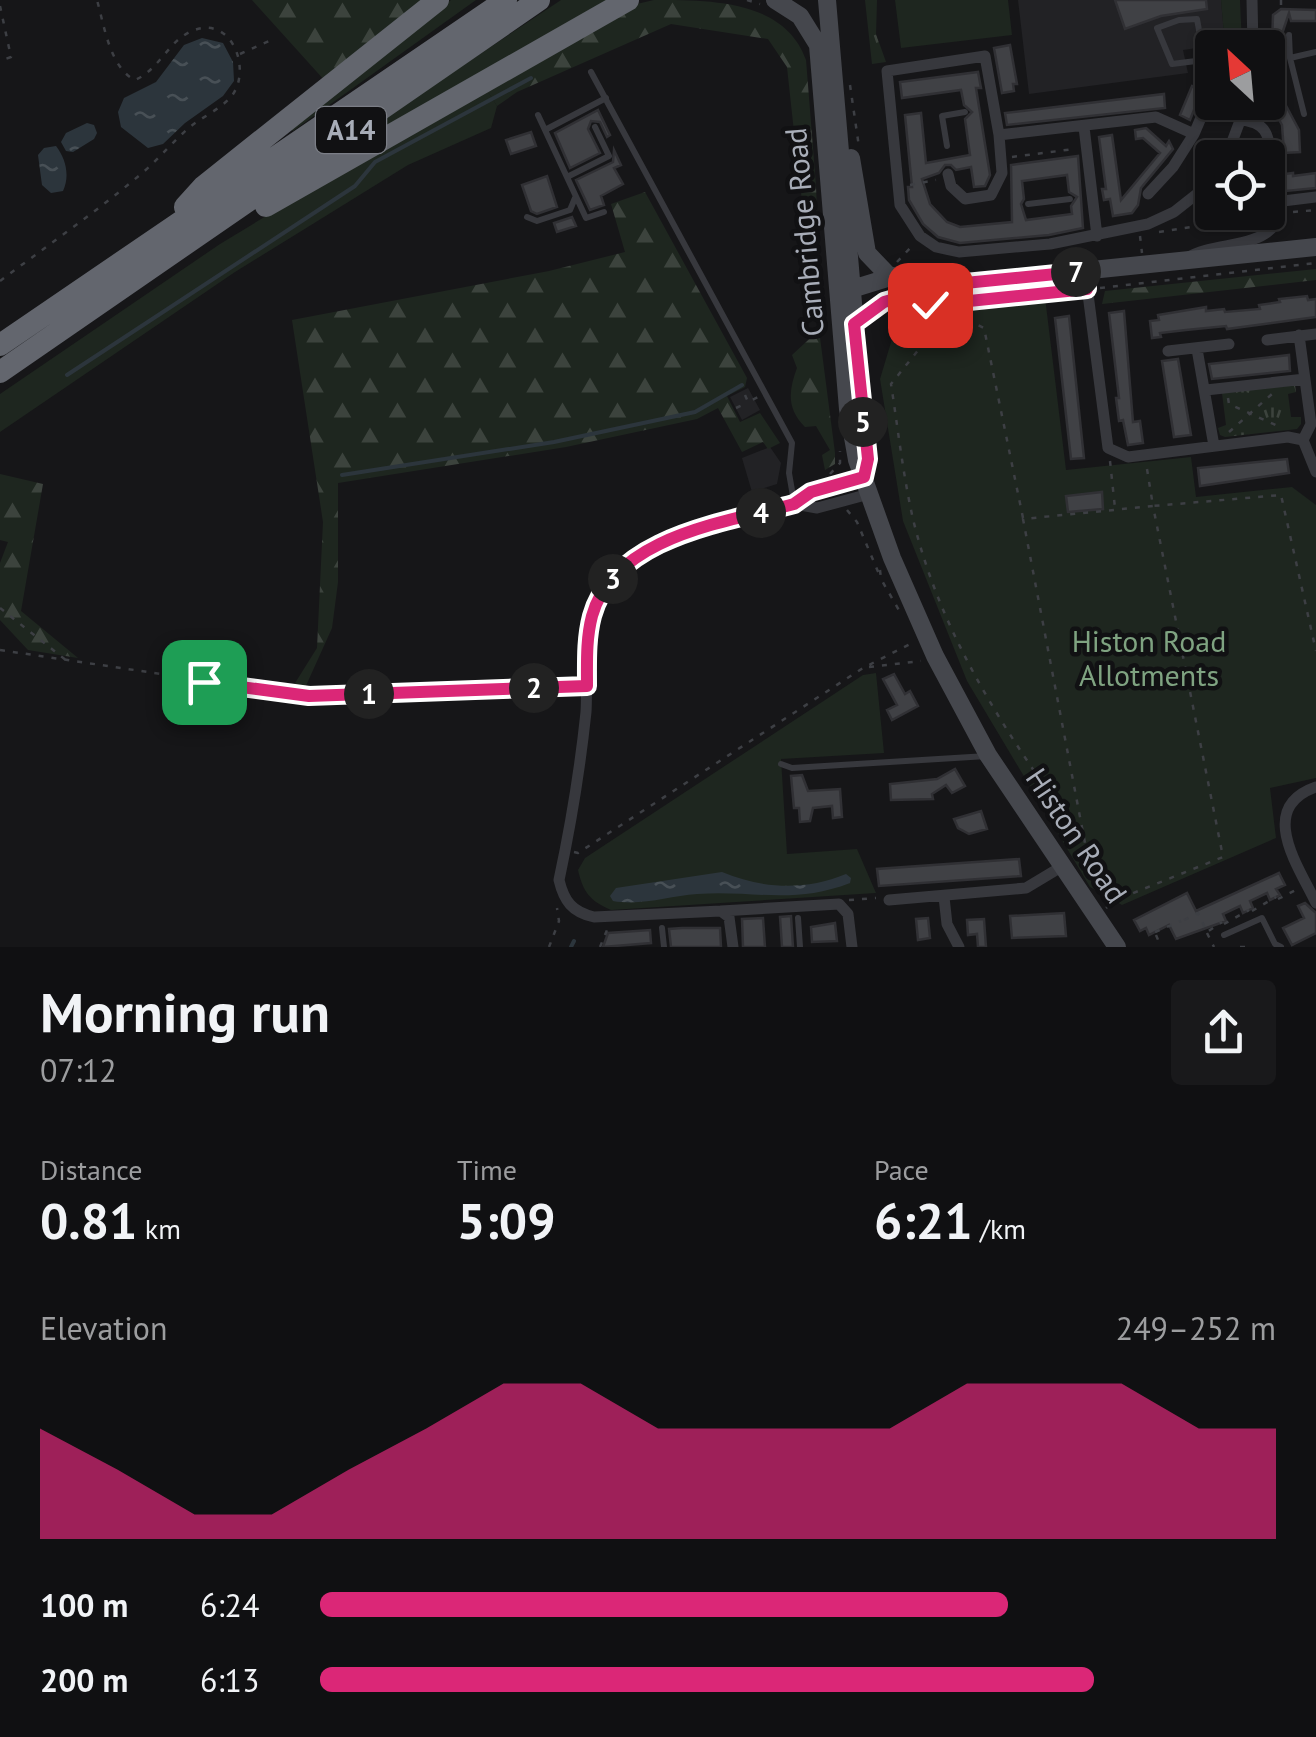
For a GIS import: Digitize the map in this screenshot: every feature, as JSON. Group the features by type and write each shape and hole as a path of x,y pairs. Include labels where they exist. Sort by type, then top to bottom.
{"highway":[{"name":"A14","path":"162,232 204,186 438,0"},
{"name":"A14","path":"0,345 506,0"},
{"name":"A14","path":"0,372 539,0"},
{"path":"162,261 218,237 628,0"}],"main road":[{"name":"Cambridge Road","path":"775,0 800,16 818,45 845,285"},
{"name":"Cambridge Road","path":"827,0 867,253 894,272"},
{"name":"Cambridge Road","path":"843,88 845,285"},
{"path":"845,285 847,325 884,302 945,285 1086,280 1183,260 1316,247"},
{"path":"845,285 894,272 945,285"},
{"path":"845,285 884,302"},
{"name":"Cambridge Road","path":"847,325 848,410 857,460 898,573 935,656 988,756"},
{"name":"Histon Road","path":"988,756 1117,947"}],"street":[{"path":"1252,0 1253,30"},
{"path":"948,176 951,186 965,199 991,195 1002,173 985,56 887,72 900,206 920,236 936,246 959,252 1097,236 1156,221 1195,194"},
{"path":"998,135 1156,118 1194,134"},
{"path":"1148,194 1173,168 1200,120"},
{"path":"1234,140 1243,120 1258,124 1269,140"},
{"path":"1084,127 1088,196 1097,236"},
{"path":"1285,201 1316,197"},
{"path":"1183,260 1202,249 1265,235 1270,230"},
{"path":"1086,280 1108,448 1128,456 1288,438 1303,440"},
{"path":"1267,340 1316,334"},
{"path":"1298,336 1311,424 1303,440 1316,472"},
{"path":"1168,352 1229,344"},
{"path":"1198,349 1214,446"},
{"path":"1206,390 1306,379"},
{"path":"852,947 848,914 839,904 594,917 579,914 566,901 559,880 579,782 587,643 593,613 606,587 642,552 669,539 794,504 811,492 866,486"},
{"path":"1316,787 1296,798 1284,827 1286,841 1316,903"},
{"path":"888,900 1026,888 1061,867"},
{"path":"944,897 948,924 959,947"},
{"path":"721,912 729,917 733,947"}],"lane":[{"path":"1196,18 1208,58 1172,64 1157,28 1196,18"},
{"path":"1289,35 1290,58 1304,114"},
{"path":"1290,58 1316,52"},
{"path":"591,72 792,443 789,473 794,504"},
{"path":"545,130 606,98"},
{"path":"979,110 994,108"},
{"path":"947,146 942,116 966,112"},
{"path":"538,115 586,218 604,212"},
{"path":"567,177 608,156 594,127"},
{"path":"526,217 537,220 570,210 576,196"},
{"path":"1028,204 1070,199"},
{"path":"781,764 792,768 988,756"},
{"path":"798,918 800,947"},
{"path":"1224,935 1262,918 1275,944 1281,947"},
{"path":"662,928 664,947"}],"path":[{"path":"0,281 142,173 236,90 239,55 230,38 214,28 195,29 178,40 151,73 136,80 126,76 106,38 98,0"},
{"path":"0,6 12,58 0,61"},
{"path":"239,55 269,41"},
{"path":"843,88 860,154"},
{"path":"1001,158 1087,148"},
{"path":"898,187 948,176"},
{"path":"1158,232 1195,226"},
{"path":"894,272 893,267 920,236"},
{"path":"930,305 1086,280 1316,263"},
{"path":"1084,842 984,328 936,328 891,384 913,519 954,636 976,682 1016,749 1084,842 1116,900"},
{"path":"1214,446 1280,386"},
{"path":"1206,390 1227,393 1229,404 1303,440"},
{"path":"745,395 748,402"},
{"path":"736,408 754,399"},
{"path":"1108,448 1115,509"},
{"path":"1097,914 1116,900 1223,857 1147,469"},
{"path":"1023,519 1281,496 1316,651"},
{"path":"844,508 853,514 881,579"},
{"path":"0,608 68,662"},
{"path":"578,853 862,668 912,643"},
{"path":"0,650 309,696 587,686"},
{"path":"862,668 935,656"},
{"path":"1255,921 1250,912 1307,885"},
{"path":"839,904 845,900 888,900"},
{"path":"549,947 558,921 556,908"},
{"path":"1162,947 1155,933 1198,913 1214,947"},
{"path":"600,947 612,917"},
{"path":"1207,932 1222,922"}],"shaded area":[{"path":"1018,0 1221,0 1224,30 1195,30 1195,48 1183,50 1188,73 1029,94"},
{"path":"748,388 760,410 742,420 730,397"},
{"path":"770,447 781,463 777,484 752,492 742,458"}],"green space":[{"path":"252,0 421,0 326,82"},
{"path":"451,0 476,0 293,131 289,127"},
{"path":"561,0 611,0 328,159 345,144"},
{"path":"654,0 722,3 744,8 781,25 796,40 806,60 821,313 800,187 787,67 768,39 671,24 517,92 497,106 485,87 637,4"},
{"path":"865,0 877,0 876,34 886,62 872,64"},
{"path":"895,0 1008,0 1012,35 901,48"},
{"path":"1221,0 1240,0 1241,30 1224,30"},
{"path":"485,87 497,106 491,128 408,165 235,272 0,432 0,394 220,244"},
{"path":"645,192 747,378 745,387 727,396 740,422 760,413 780,443 768,449 763,442 742,452 718,408 697,419 566,447 338,483 338,582 332,628 304,690 292,688 317,648 323,522 292,320 549,271 625,252 611,204"},
{"path":"1316,269 1316,280 1102,304 1105,291"},
{"name":"Histon Road Allotments","path":"1045,297 1066,470 1191,457 1196,497 1292,487 1316,505 1316,778 1270,788 1276,838 1122,905 1090,887 967,681 903,521 880,379 895,329 924,313"},
{"path":"819,330 835,453 835,464 825,470 822,455 830,450 816,426 805,427 799,420 791,399 797,368 792,355"},
{"path":"1295,385 1296,392 1288,394 1291,417 1301,417 1297,429 1220,435 1218,428 1226,425 1222,393"},
{"path":"0,474 43,484 21,611 78,658 28,650 0,620 0,563 8,542 0,540"},
{"path":"876,673 884,753 781,759 787,854 857,849 876,893 611,910 588,895 578,870 585,858 863,675"}],"water":[{"path":"202,38 223,43 233,62 234,81 223,96 163,144 148,148 121,127 118,112 124,98 156,82 184,45"},
{"path":"87,123 94,125 94,139 73,152 66,151 61,142 66,133"},
{"path":"56,146 64,162 66,179 63,191 51,193 42,185 38,155 44,148"},
{"path":"722,872 784,886 846,874 851,878 850,883 829,890 792,895 718,893 634,902 613,901 610,896 616,888"}],"building":[{"path":"1115,0 1206,0 1207,9 1161,16 1125,29"},
{"path":"1281,9 1316,10 1316,21 1291,21 1289,13 1283,30 1272,30 1273,15"},
{"path":"1010,45 1017,84 1013,84 1014,91 1002,93 994,48"},
{"path":"978,72 981,88 976,88 990,175 985,186 974,187 971,167 956,170 945,165 939,173 922,179 930,204 947,222 960,227 1012,222 1011,165 1078,156 1083,228 960,243 938,237 923,224 909,200 908,187 912,187 905,115 921,113 926,163 970,155 965,119 972,112 964,105 961,90 902,98 900,82","holes":["1067,175 1069,192 1077,197 1071,206 1072,214 1026,220 1021,204 1022,181"]},
{"path":"1192,86 1195,87 1195,108 1190,120 1180,115"},
{"path":"1164,94 1165,108 1007,125 1005,113"},
{"path":"1285,104 1299,130 1300,152 1285,153 1279,120 1285,120"},
{"path":"598,110 610,135 607,137 600,122 591,121 588,129 600,153 570,168 555,133"},
{"path":"1146,128 1166,146 1169,141 1173,149 1141,188 1132,213 1113,216 1110,199 1104,200 1102,189 1106,189 1099,137 1112,135 1121,200 1160,153 1143,138 1136,139 1135,130"},
{"path":"531,132 536,146 511,154 506,140"},
{"path":"614,150 621,165 614,168 623,184 601,196 604,205 590,210 576,180 613,162"},
{"path":"1316,173 1316,188 1286,191 1285,174"},
{"path":"547,176 557,207 537,214 531,211 522,185"},
{"path":"572,217 576,226 557,232 554,223"},
{"path":"1307,296 1308,300 1316,299 1316,317 1160,333 1161,337 1152,338 1150,321 1159,320 1158,315 1206,307 1206,311 1225,312 1260,309 1259,305 1280,302 1279,299"},
{"path":"1124,311 1133,422 1140,421 1143,443 1128,445 1123,420 1119,421 1109,313"},
{"path":"1069,316 1084,458 1071,459 1055,318"},
{"path":"1289,355 1290,371 1212,379 1209,364"},
{"path":"1178,359 1191,435 1174,437 1162,361"},
{"path":"1287,459 1289,473 1200,486 1198,468"},
{"path":"1102,492 1103,509 1068,512 1066,496"},
{"path":"894,674 905,694 910,691 918,706 892,720 887,710 897,705 883,679"},
{"path":"955,769 965,786 952,793 946,785 932,794 933,799 891,800 890,784 937,779"},
{"path":"802,775 808,791 840,789 842,817 833,818 832,806 813,808 810,821 800,822 799,808 794,808 791,776"},
{"path":"981,811 987,829 969,834 958,828 954,819"},
{"path":"1019,859 1021,876 879,886 877,869"},
{"path":"1279,873 1285,885 1276,889 1280,895 1270,900 1267,893 1250,901 1253,908 1243,913 1240,906 1223,914 1226,921 1176,939 1169,925 1149,935 1146,928 1140,931 1134,920 1187,893 1196,911"},
{"path":"1305,903 1316,913 1316,933 1292,945 1283,928 1304,918 1298,906"},
{"path":"1064,913 1066,936 1012,938 1010,916"},
{"path":"791,916 793,947 782,947 780,917"},
{"path":"763,918 765,947 743,947 742,919"},
{"path":"928,918 930,938 918,940 916,919"},
{"path":"984,919 986,947 978,947 977,934 968,935 967,920"},
{"path":"835,923 837,941 812,942 811,927"},
{"path":"720,928 721,947 671,947 669,929"},
{"path":"650,930 651,943 603,947 608,933"}],"waterway":[{"path":"67,375 355,186 375,162 531,78"},
{"path":"342,475 554,442 695,412 742,385"},
{"path":"571,947 574,941"}],"route":[{"path":"204,682 309,696 587,686 587,643 593,613 606,587 642,552 669,539 794,504 811,492 864,477 868,459 854,324 884,302 945,285 1086,271 1087,289 930,305"}]}
